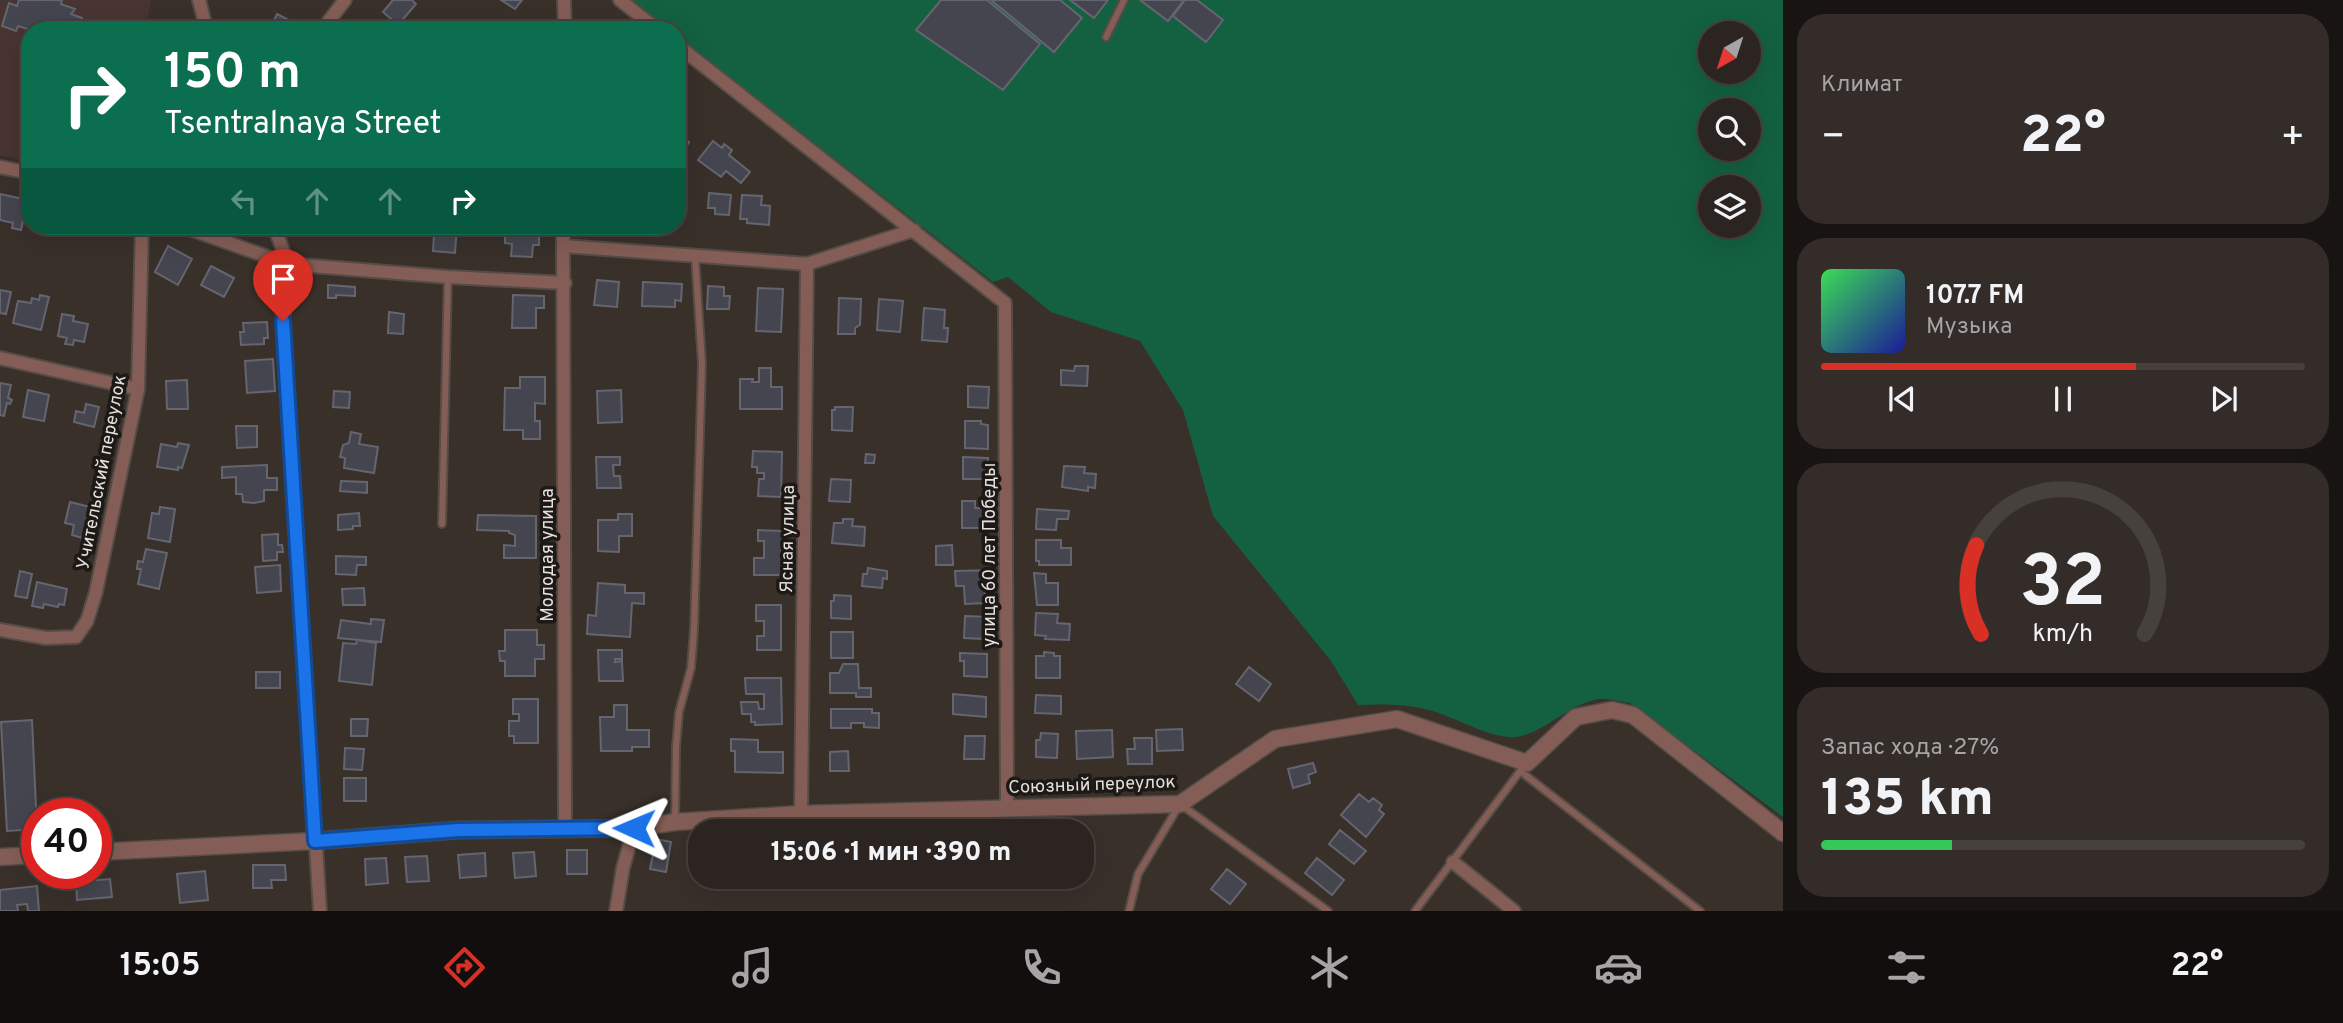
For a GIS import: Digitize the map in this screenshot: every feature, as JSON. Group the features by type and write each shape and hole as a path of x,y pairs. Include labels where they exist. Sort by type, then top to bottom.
{"street":[{"path":"200,0 205,21"},
{"path":"329,21 345,0"},
{"path":"564,0 565,21"},
{"path":"620,0 647,21"},
{"path":"686,52 914,230"},
{"path":"0,167 21,171"},
{"path":"563,246 807,264 914,230"},
{"name":"улица 60 лет Победы","path":"914,230 1005,303 1007,807"},
{"name":"Учительский переулок","path":"0,630 46,638 76,637 87,621 96,592 138,389 142,235"},
{"path":"206,235 288,264 565,283"},
{"path":"277,235 288,264 283,321 320,911"},
{"name":"Молодая улица","path":"563,235 565,827"},
{"name":"Ясная улица","path":"801,814 807,264"},
{"path":"0,358 138,389"},
{"path":"1524,767 1576,718 1612,710 1633,715 1783,833"},
{"name":"Союзный переулок","path":"112,851 315,841 458,830 634,828 675,822 801,814 1180,804 1275,739 1397,719 1524,767"},
{"path":"616,911 623,867 634,828"},
{"path":"0,857 21,856"},
{"path":"1452,862 1514,911"}],"lane":[{"path":"1106,37 1124,0"},
{"path":"675,822 678,723 691,668 694,617 702,364 695,256"},
{"path":"442,524 448,277"},
{"path":"1415,911 1524,767 1700,911"},
{"path":"1129,911 1138,874 1180,804 1328,911"}],"shaded area":[{"path":"0,0 151,0 147,21 21,21 21,160 0,155"}],"green space":[{"path":"631,0 1783,0 1783,817 1630,703 1607,699 1593,700 1537,730 1515,737 1496,735 1424,709 1396,705 1358,705 1331,661 1213,516 1183,410 1140,341 1051,312 1008,277 993,282 686,43 686,21 658,21"}],"building":[{"path":"19,0 62,0 61,4 75,9 71,14 82,18 81,21 21,21 21,27 18,26 16,31 2,26 9,3 17,6"},
{"path":"393,0 412,0 416,4 401,21 393,21 383,12"},
{"path":"501,0 522,0 515,9"},
{"path":"941,0 987,0 1040,44 1003,90 916,30"},
{"path":"991,0 1060,0 1082,18 1054,52"},
{"path":"1070,0 1108,0 1094,18"},
{"path":"1140,0 1184,0 1168,21"},
{"path":"1185,0 1197,0 1223,20 1206,42 1173,16"},
{"path":"277,14 290,21 274,21"},
{"path":"713,141 722,148 724,144 732,150 729,155 750,172 741,183 726,171 721,177 698,160"},
{"path":"709,193 731,195 729,215 715,214 715,208 708,208"},
{"path":"0,194 21,198 21,230 12,228 13,223 0,220"},
{"path":"742,195 762,196 761,205 770,206 769,225 747,223 747,219 740,219"},
{"path":"434,235 456,235 455,253 433,251"},
{"path":"505,235 539,235 539,245 533,245 532,257 511,256 512,244 505,243"},
{"path":"168,246 192,259 178,285 155,272"},
{"path":"211,266 234,278 224,297 201,285"},
{"path":"597,280 619,282 617,307 594,305"},
{"path":"643,282 682,284 681,301 675,300 675,307 642,306"},
{"path":"328,285 355,287 355,296 336,295 336,298 328,298"},
{"path":"708,286 724,287 724,296 730,296 729,309 707,309"},
{"path":"758,288 783,289 781,332 756,331"},
{"path":"0,290 11,292 6,314 0,313"},
{"path":"40,295 49,297 41,330 13,323 18,301 31,303 32,298 39,300"},
{"path":"513,295 544,296 544,308 536,308 536,328 512,328"},
{"path":"839,298 861,299 860,325 855,328 855,334 838,334"},
{"path":"879,299 903,301 900,332 877,330"},
{"path":"924,308 945,310 944,328 948,328 947,342 922,340"},
{"path":"389,312 404,314 403,334 388,333"},
{"path":"62,314 74,316 73,321 88,324 84,342 74,340 73,345 65,344 67,338 58,336"},
{"path":"267,322 268,338 264,338 264,344 241,345 240,332 244,332 243,323"},
{"path":"273,359 275,391 247,393 245,361"},
{"path":"1075,366 1088,366 1087,386 1061,385 1061,370 1074,371"},
{"path":"759,368 771,368 771,387 782,387 782,409 740,409 740,379 759,382"},
{"path":"520,377 545,377 545,404 535,403 535,421 540,421 540,439 523,439 523,430 504,430 505,388 520,388"},
{"path":"187,380 188,409 167,409 166,381"},
{"path":"0,383 11,385 8,398 12,400 10,404 7,403 4,416 0,415"},
{"path":"968,386 989,387 988,408 968,407"},
{"path":"28,390 49,395 44,421 23,417"},
{"path":"621,390 622,422 598,423 597,391"},
{"path":"334,391 350,392 349,408 333,407"},
{"path":"86,404 99,407 94,427 74,422 76,411 84,413"},
{"path":"835,407 853,407 852,431 832,430 832,410 835,410"},
{"path":"965,421 981,421 981,424 988,425 988,449 965,448"},
{"path":"236,426 257,426 257,447 237,448"},
{"path":"351,432 361,434 359,444 378,447 374,473 344,468 345,458 340,457 343,445 349,443"},
{"path":"178,443 189,445 182,468 178,467 178,470 157,467 161,444 177,447"},
{"path":"753,451 782,452 781,497 758,496 759,479 764,479 764,473 757,473 757,467 752,467"},
{"path":"866,454 875,455 874,463 865,463"},
{"path":"596,457 620,457 620,465 613,465 614,476 620,476 621,488 597,488"},
{"path":"963,457 988,458 988,479 963,479"},
{"path":"267,465 267,478 277,478 277,490 264,490 264,501 243,502 242,494 236,494 236,477 222,478 222,467"},
{"path":"1064,466 1085,467 1084,473 1096,474 1095,488 1088,487 1088,491 1062,487"},
{"path":"831,479 851,480 850,502 829,501"},
{"path":"341,481 367,482 367,493 340,491"},
{"path":"962,501 975,501 975,508 986,508 986,528 962,528"},
{"path":"70,502 90,507 86,522 94,525 90,540 72,535 74,525 65,523"},
{"path":"160,507 175,509 170,542 148,538 152,513 159,514"},
{"path":"1037,509 1069,511 1068,519 1057,519 1056,530 1036,529"},
{"path":"359,513 360,526 338,530 338,515"},
{"path":"618,514 632,514 632,536 619,536 619,552 598,551 598,520 618,520"},
{"path":"478,515 536,516 536,558 504,558 504,545 515,546 515,535 509,531 477,530"},
{"path":"843,519 853,519 852,526 865,527 864,546 832,543 834,523 843,523"},
{"path":"758,530 782,531 781,575 754,575 754,558 764,558 764,541 758,541"},
{"path":"278,534 278,545 282,545 283,552 277,552 277,560 263,561 262,535"},
{"path":"1036,540 1061,540 1061,548 1071,548 1071,565 1039,565 1039,561 1036,561"},
{"path":"952,545 953,565 936,565 936,546"},
{"path":"146,549 167,553 159,589 138,584 141,569 137,569 138,561 143,562"},
{"path":"336,556 366,557 366,565 357,565 356,575 336,574"},
{"path":"280,565 281,591 257,593 255,567"},
{"path":"868,568 887,571 887,579 883,578 882,588 862,586 863,574 867,574"},
{"path":"994,570 994,585 985,585 985,603 965,604 964,586 956,586 955,571"},
{"path":"20,571 32,574 27,598 15,596"},
{"path":"1034,573 1046,574 1046,583 1058,583 1058,605 1037,605"},
{"path":"37,582 67,589 64,605 59,604 58,607 44,604 43,608 32,606"},
{"path":"598,583 625,585 625,593 644,593 644,604 632,603 630,637 587,634 588,615 596,616"},
{"path":"364,588 365,605 343,605 342,589"},
{"path":"834,595 851,596 851,619 831,618 831,601 834,601"},
{"path":"756,605 781,605 781,650 757,650 757,636 764,636 764,621 756,621"},
{"path":"1036,613 1058,614 1057,623 1070,624 1069,640 1045,639 1046,636 1035,635"},
{"path":"965,616 988,617 988,632 984,632 984,639 964,638"},
{"path":"371,619 384,620 381,642 338,638 341,620 371,624"},
{"path":"505,630 537,630 537,645 544,645 544,659 535,659 535,676 505,676 505,661 500,661 499,651 505,651"},
{"path":"831,632 853,632 853,658 831,658"},
{"path":"357,640 376,643 372,685 339,681 343,643 356,644"},
{"path":"598,650 622,650 622,659 615,659 615,662 622,661 623,681 599,681"},
{"path":"1044,652 1060,656 1060,678 1036,678 1036,656 1044,656"},
{"path":"960,653 987,654 987,677 964,676 964,661 960,661"},
{"path":"843,664 858,664 859,688 871,688 871,697 856,697 856,693 830,693 830,673 839,673"},
{"path":"1249,667 1271,684 1259,701 1236,684"},
{"path":"256,672 280,672 280,688 256,688"},
{"path":"745,678 781,678 782,724 755,725 755,722 751,722 751,714 742,714 741,702 758,702 759,709 764,709 764,694 746,694"},
{"path":"953,694 986,697 986,717 953,714"},
{"path":"1036,695 1061,696 1061,714 1035,713"},
{"path":"513,699 538,699 538,743 514,743 514,736 509,736 509,721 519,721 519,714 513,714"},
{"path":"614,705 627,705 627,730 649,730 649,747 632,747 632,751 601,751 600,717 614,717"},
{"path":"831,709 872,709 872,713 879,713 879,728 864,727 864,723 851,723 851,728 831,728"},
{"path":"351,719 368,719 367,736 351,736"},
{"path":"32,720 36,798 21,798 21,830 7,831 1,722"},
{"path":"1182,729 1183,750 1157,751 1156,730"},
{"path":"1112,730 1113,757 1077,759 1076,731"},
{"path":"1041,733 1058,734 1057,758 1036,757 1036,740 1040,740"},
{"path":"965,736 985,736 984,759 964,759"},
{"path":"1134,738 1152,738 1152,764 1128,764 1127,749 1135,749"},
{"path":"731,739 758,740 758,752 783,752 783,773 735,772 735,751 731,751"},
{"path":"345,748 364,749 362,770 344,769"},
{"path":"848,751 849,771 830,771 830,752"},
{"path":"1313,763 1316,772 1308,775 1310,783 1293,788 1288,769"},
{"path":"344,778 366,778 366,801 344,801"},
{"path":"1359,794 1369,802 1373,798 1382,805 1379,810 1384,814 1366,837 1341,815"},
{"path":"1340,830 1366,851 1354,864 1329,844"},
{"path":"656,839 671,842 666,872 650,869"},
{"path":"567,850 587,850 587,874 567,874"},
{"path":"534,852 536,876 515,878 513,853"},
{"path":"485,853 486,876 460,878 458,855"},
{"path":"427,856 429,881 407,882 405,857"},
{"path":"386,858 388,883 366,885 365,859"},
{"path":"1317,858 1344,880 1332,895 1305,873"},
{"path":"253,865 285,865 286,880 271,880 272,888 253,888"},
{"path":"1227,869 1246,884 1230,904 1211,889"},
{"path":"205,871 208,900 180,903 177,874"},
{"path":"37,889 39,911 28,911 27,904 17,905 18,911 0,911 0,890"},
{"path":"76,889 111,889 112,897 77,900"}],"route":[{"path":"283,321 315,841 458,830 634,828"}]}
